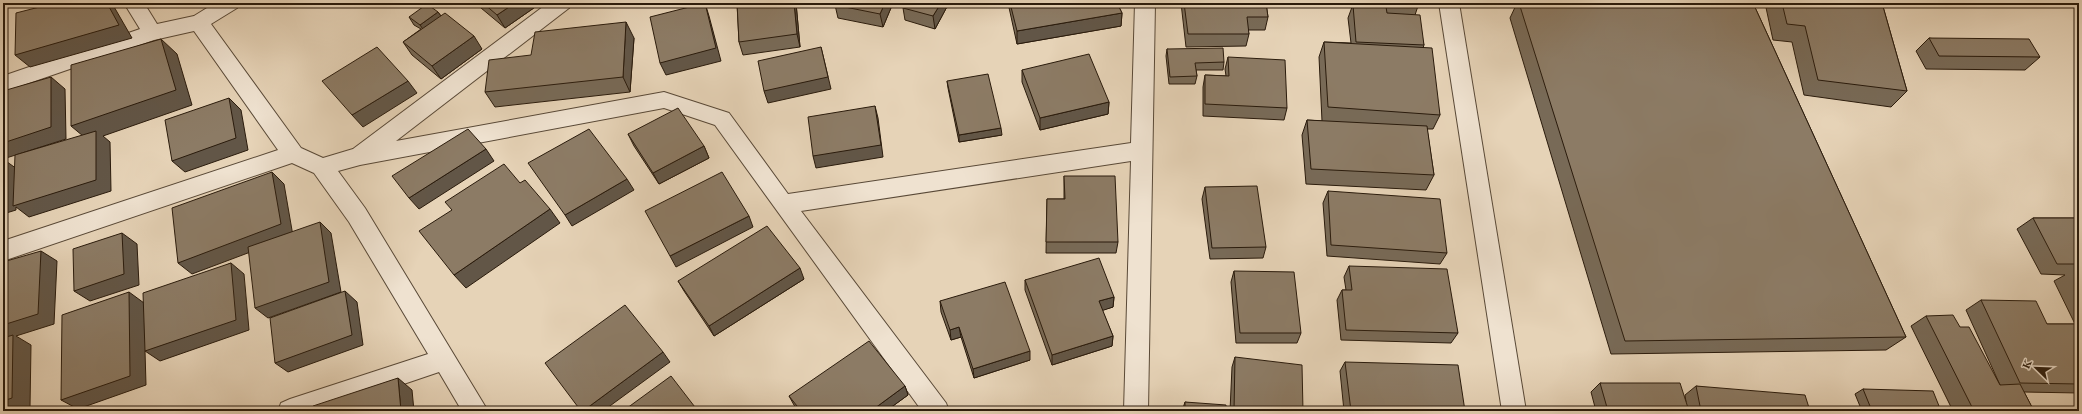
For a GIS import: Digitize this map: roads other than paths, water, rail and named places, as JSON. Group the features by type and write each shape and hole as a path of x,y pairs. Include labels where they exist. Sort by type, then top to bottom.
{"street":[{"path":"134,3 152,33"},
{"path":"3,84 152,33 199,22 230,3"},
{"path":"360,156 562,3"},
{"path":"1136,411 1143,150 1145,3"},
{"path":"1449,3 1514,411"},
{"path":"199,22 293,154 322,167 356,215 443,360 476,411"},
{"path":"322,167 360,156 664,100 722,119 783,204 937,411"},
{"path":"783,204 1143,150"},
{"path":"3,251 293,154"},
{"path":"290,411 443,360"}]}
